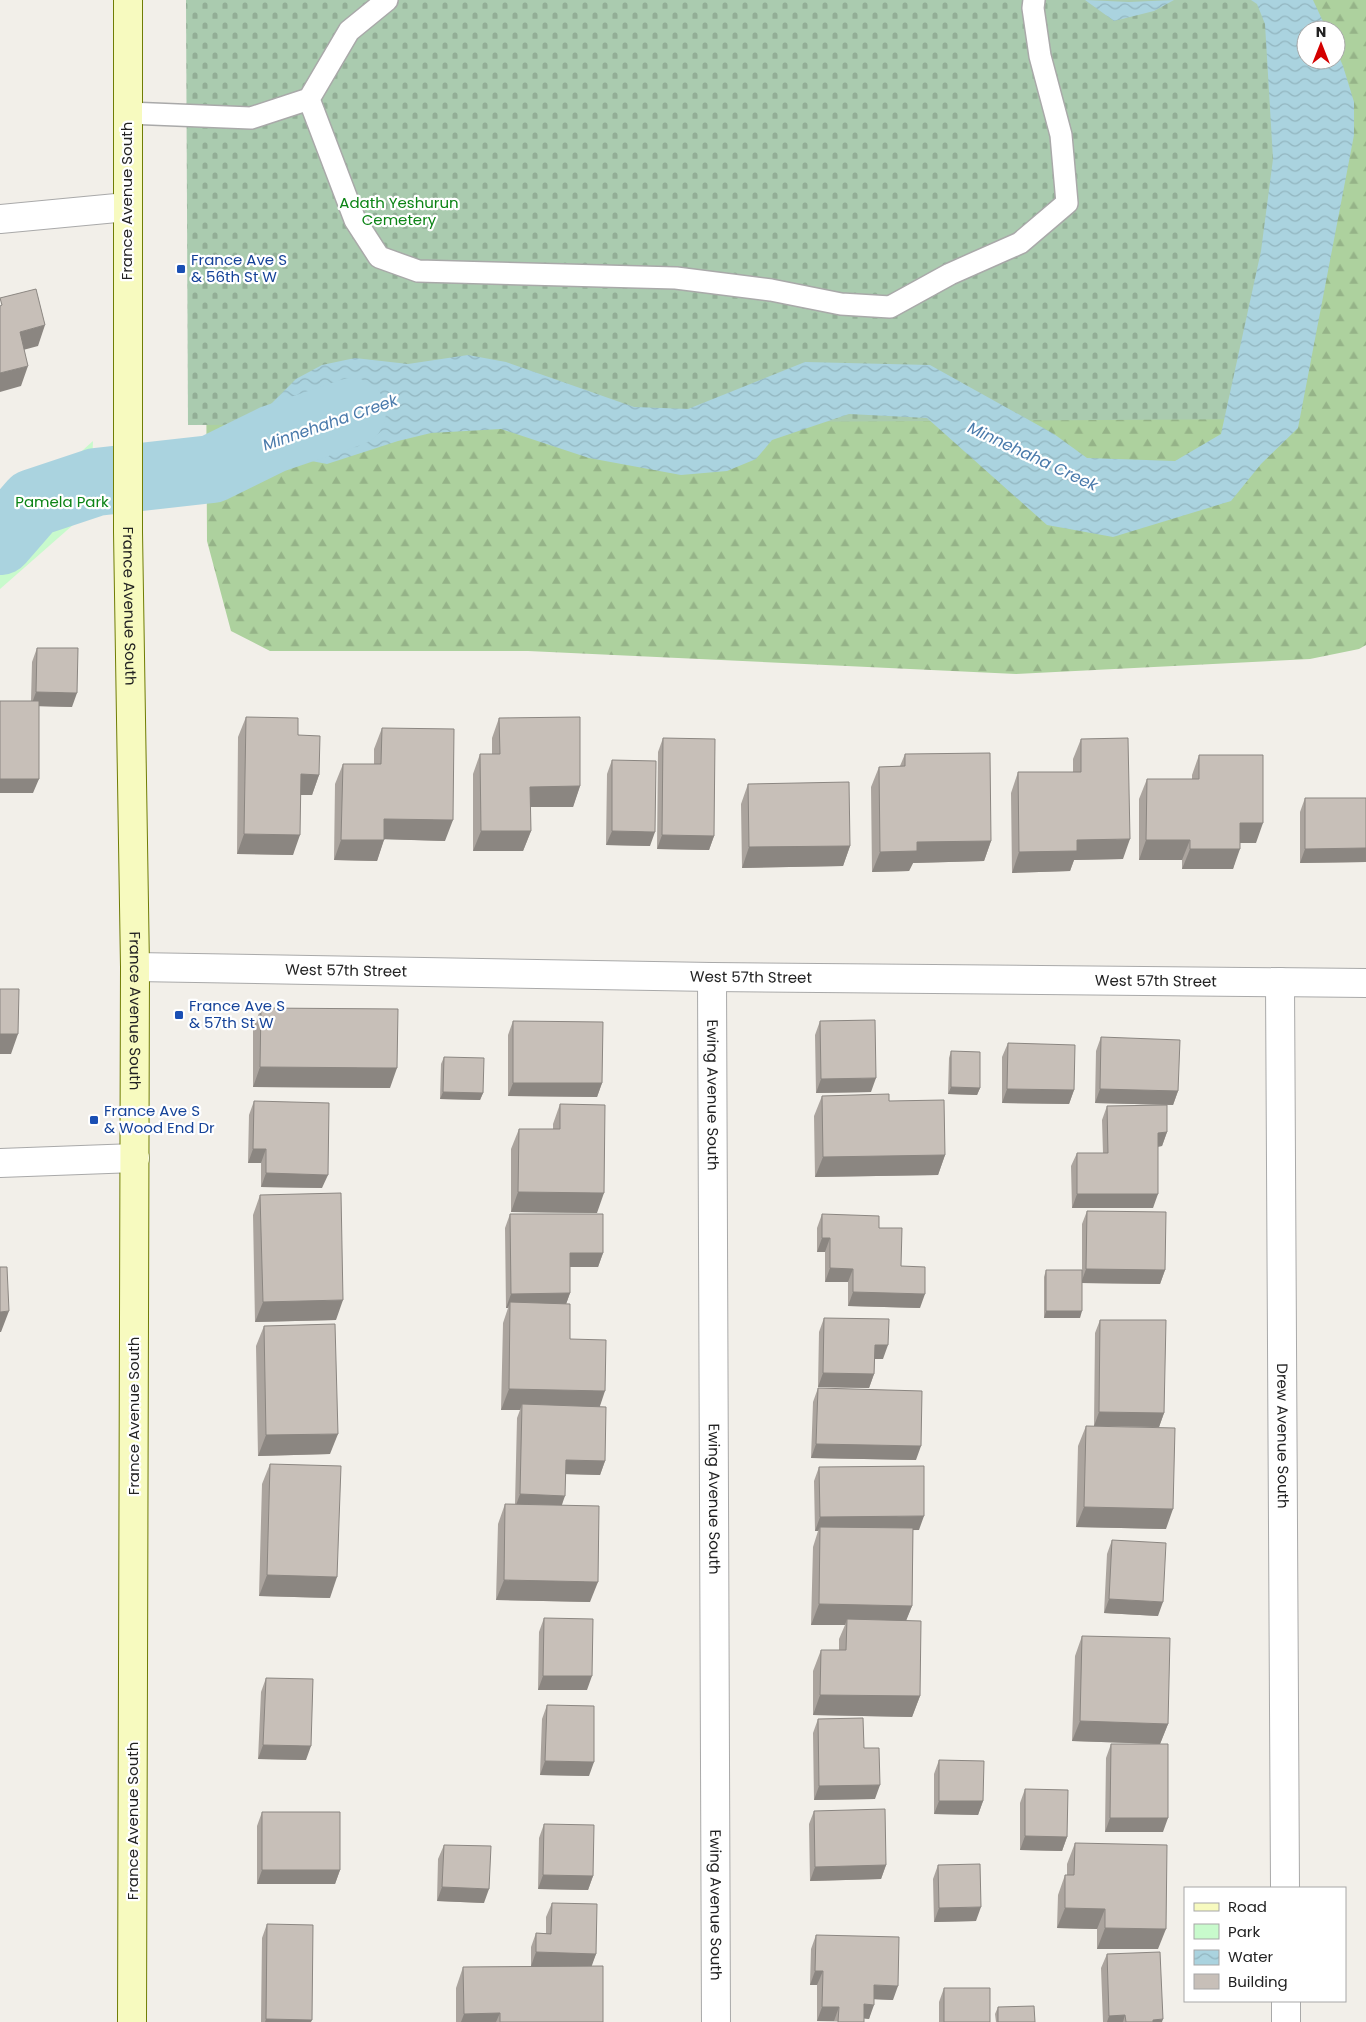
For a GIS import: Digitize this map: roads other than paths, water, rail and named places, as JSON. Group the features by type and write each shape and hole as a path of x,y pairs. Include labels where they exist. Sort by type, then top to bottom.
{"main road":[{"name":"France Avenue South","path":"128,0 128,532 135,967 132,2022"}],"street":[{"path":"0,220 127,207"},
{"name":"West 57th Street","path":"135,967 712,977 1366,983"},
{"name":"Ewing Avenue South","path":"712,977 716,2022"},
{"name":"Drew Avenue South","path":"1280,982 1285,1887"},
{"path":"0,1163 135,1158"},
{"path":"1286,2002 1286,2022"}],"lane":[{"path":"128,113 251,118 310,99 349,31 387,0"},
{"path":"310,99 355,220 379,257 418,271 676,278 771,290 841,304 890,307 950,274 1020,243 1067,203 1061,135 1040,56 1033,8 1034,0"}],"water":[{"path":"1085,0 1129,2 1174,0 1154,11 1114,21"},
{"path":"1251,0 1313,0 1322,20 1296,20 1296,70 1344,70 1354,102 1354,135 1298,428 1261,464 1231,501 1113,537 1047,525 927,418 849,414 772,440 756,459 727,471 681,475 589,458 501,429 431,433 398,441 327,464 275,454 253,433 271,404 296,379 322,365 355,358 408,364 468,355 506,362 634,407 688,409 805,362 930,365 1054,434 1087,458 1175,461 1221,434 1261,251 1273,159 1265,24 1257,4"}],"waterway":[{"name":"Minnehaha Creek","path":"0,541 33,503 96,482 212,469 273,439 352,412"}],"place":[{"name":"France Ave S & 56th St W","path":"181,269"},
{"name":"France Ave S & 57th St W","path":"179,1015"},
{"name":"France Ave S & Wood End Dr","path":"94,1120"}],"park label":[{"name":"Adath Yeshurun Cemetery","path":"399,212"},
{"name":"Pamela Park","path":"62,502"}]}
